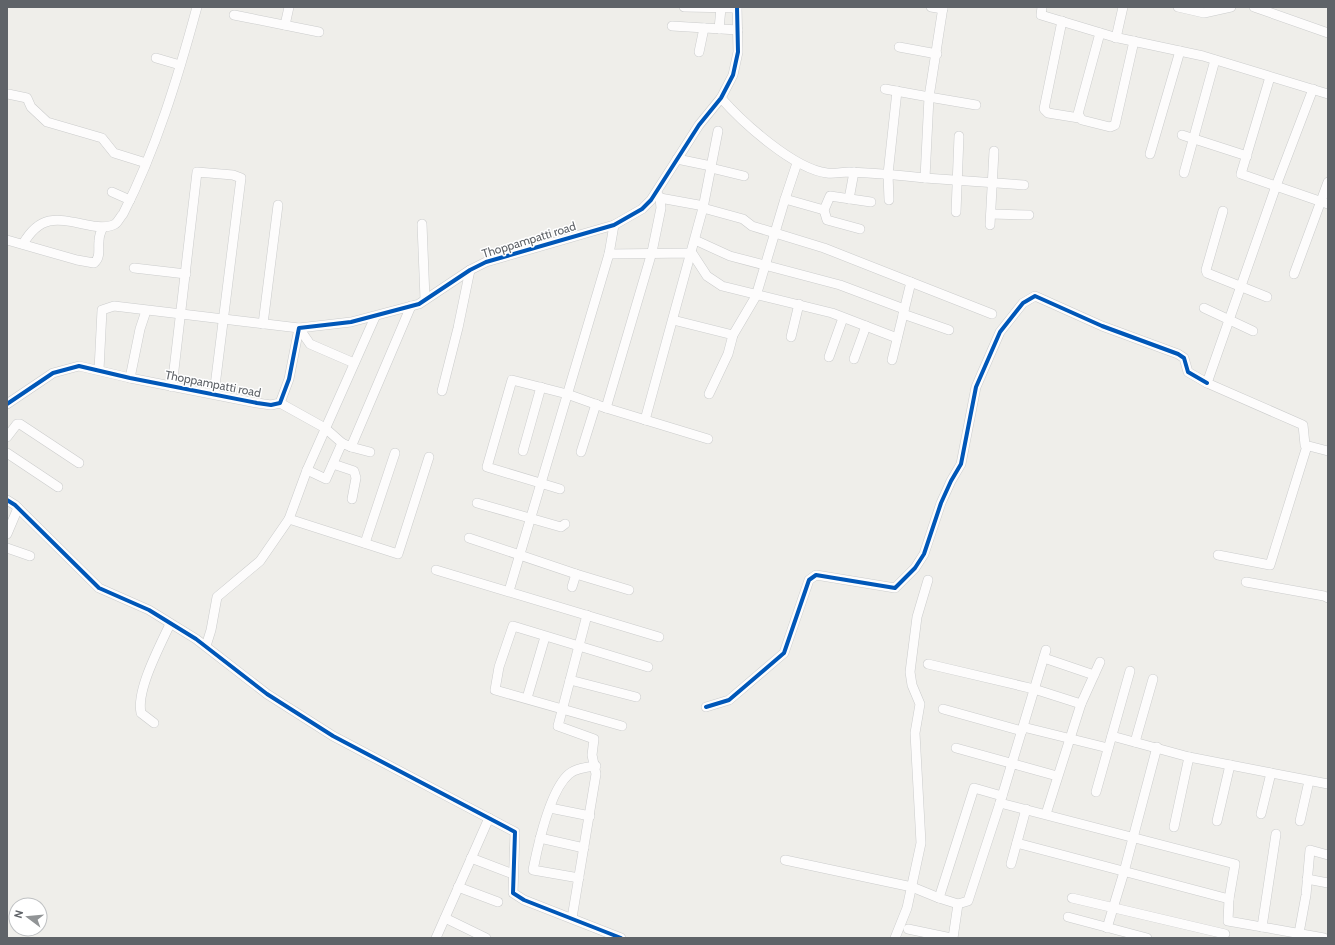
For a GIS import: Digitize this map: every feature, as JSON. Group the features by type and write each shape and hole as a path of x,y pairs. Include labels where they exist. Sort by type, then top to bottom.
{"street":[{"path":"23,244 30,232 46,220 102,227 115,224 123,214 157,136 197,7"},
{"path":"285,25 289,7"},
{"path":"684,7 737,7"},
{"name":"Thoppampatti road","path":"99,370 102,310 114,306 299,328 351,322 375,317 419,304 470,270 486,262 614,225 642,209 659,196 678,159 699,125 721,98 733,75 738,52 737,7"},
{"path":"925,178 929,97 937,54 943,8 931,7"},
{"path":"1042,7 1041,14 1116,38 1215,60 1328,94"},
{"path":"1116,38 1123,7"},
{"path":"1178,7 1204,12 1231,7"},
{"path":"1254,7 1328,33"},
{"path":"719,29 721,8"},
{"path":"234,15 319,32"},
{"path":"1062,21 1044,109 1048,113 1079,118 1110,127 1115,125 1134,41"},
{"path":"672,26 738,30"},
{"path":"699,52 704,28"},
{"path":"1079,118 1078,114 1100,33"},
{"path":"898,47 937,54"},
{"path":"1150,154 1180,51"},
{"path":"156,58 180,65"},
{"path":"1184,173 1195,139 1215,60"},
{"path":"1270,77 1248,156 1241,174 1324,203"},
{"path":"886,88 976,105"},
{"path":"1207,382 1242,287 1276,186 1313,89"},
{"path":"889,200 888,174 897,91"},
{"path":"8,94 27,98 31,107 47,122 102,138 114,153 146,162"},
{"path":"721,98 731,109 797,163 828,173 854,172 888,174 1024,185"},
{"path":"645,420 692,252 703,207 718,131"},
{"path":"1182,135 1248,156"},
{"path":"956,212 956,180 959,136"},
{"path":"990,225 994,151"},
{"path":"678,159 744,176"},
{"path":"709,394 728,354 733,335 756,296 797,163"},
{"path":"172,387 197,172 233,175 241,178 214,394"},
{"path":"850,199 854,172"},
{"path":"1294,274 1324,203 1328,182"},
{"path":"112,192 130,200"},
{"path":"606,408 652,252 661,208 659,196 743,219 752,226 824,248 992,314"},
{"path":"860,229 826,220 824,210 830,196 871,202"},
{"path":"785,198 824,210"},
{"path":"263,324 278,205"},
{"path":"1223,211 1206,270 1207,273 1267,297"},
{"path":"991,214 1029,215"},
{"path":"422,224 425,299"},
{"path":"509,591 609,254 614,225"},
{"path":"7,240 77,260 94,263 97,261 100,250 99,241 102,227"},
{"path":"695,240 730,256 840,285 949,330"},
{"path":"609,254 692,252"},
{"path":"692,252 707,276 722,286 756,296 799,304 844,318 897,338"},
{"path":"134,268 186,274"},
{"path":"442,391 458,328 470,270"},
{"path":"892,360 911,282"},
{"path":"706,707 729,700 784,653 809,580 816,574 894,588 915,568 924,554 941,503 961,464 976,387 1000,332 1023,303 1034,296 1102,326 1178,354 1184,358 1188,372 1303,425 1305,445 1307,446 1270,565 1218,555"},
{"path":"791,337 799,304"},
{"path":"351,447 411,306"},
{"path":"1204,308 1253,331"},
{"path":"130,378 140,329 146,310"},
{"path":"206,646 218,597 260,561 289,519 307,470 375,317"},
{"path":"829,357 844,318"},
{"path":"673,320 733,335"},
{"path":"854,359 866,326"},
{"path":"299,328 310,344 354,363"},
{"path":"299,328 289,379 280,403 325,428 342,443 370,452"},
{"path":"720,332 728,354"},
{"name":"Thoppampatti road","path":"7,404 53,373 79,366 172,387 257,403 271,405 280,403"},
{"path":"560,489 487,467 512,380 567,394 606,408 708,439"},
{"path":"523,451 541,387"},
{"path":"581,452 596,404"},
{"path":"7,437 17,424 20,424 79,463"},
{"path":"307,470 326,478 334,464 342,443"},
{"path":"1307,446 1328,451"},
{"path":"7,453 58,487"},
{"path":"365,543 395,453"},
{"path":"289,519 398,554 429,457"},
{"path":"334,464 354,471 356,478 352,500"},
{"path":"7,500 13,513 99,588 149,610 206,646 267,694 333,736 515,832 512,893 524,900 621,938"},
{"path":"477,503 561,527 565,524"},
{"path":"7,534 13,513"},
{"path":"469,538 520,556 630,590"},
{"path":"7,548 30,556"},
{"path":"436,570 659,637"},
{"path":"572,587 576,574"},
{"path":"895,938 907,908 921,843 915,734 920,704 912,684 910,672 917,616 928,580"},
{"path":"1246,582 1328,598"},
{"path":"572,918 590,816 596,766 592,755 594,739 558,726 580,648 587,615"},
{"path":"154,723 141,713 139,705 144,684 170,624"},
{"path":"622,726 563,708 495,690 499,667 514,626 580,648 648,667"},
{"path":"527,698 545,637"},
{"path":"785,860 912,887 958,904 968,901 1012,764 1045,654 1094,675"},
{"path":"1046,814 1081,704 1100,662"},
{"path":"928,664 1034,690 1081,704"},
{"path":"1096,792 1130,671"},
{"path":"1135,742 1153,679"},
{"path":"570,680 636,698"},
{"path":"943,709 1022,729 1069,738 1108,748"},
{"path":"1112,736 1157,747 1189,757 1328,784"},
{"path":"1107,928 1111,908 1124,872 1134,837 1157,747"},
{"path":"956,748 1057,776"},
{"path":"1174,827 1189,757"},
{"path":"1218,821 1230,765"},
{"path":"579,878 533,870 540,838 561,782 570,773 582,768 596,766"},
{"path":"1262,814 1271,773"},
{"path":"1300,821 1310,781"},
{"path":"939,898 974,788 1026,809 1235,864 1225,936 1072,898"},
{"path":"550,808 590,816"},
{"path":"1011,864 1026,809"},
{"path":"436,938 489,818"},
{"path":"1262,927 1276,834"},
{"path":"540,838 584,848"},
{"path":"1017,843 1229,899"},
{"path":"1299,933 1310,850 1328,855"},
{"path":"471,858 513,874"},
{"path":"1307,879 1328,883"},
{"path":"458,887 498,902"},
{"path":"908,929 952,938 958,904"},
{"path":"1068,917 1147,938"},
{"path":"444,918 486,938"},
{"path":"1228,922 1324,938"}],"cycle path":[{"path":"7,404 53,373 79,366 130,378 257,403 271,405 280,403 289,379 299,328 351,322 419,304 470,270 486,262 614,225 642,209 651,200 699,125 721,98 733,75 738,52 737,7"},
{"path":"706,707 729,700 784,653 809,580 816,575 895,588 915,568 924,554 941,503 961,464 976,387 1000,332 1023,303 1035,296 1102,326 1178,354 1184,358 1188,372 1207,383"},
{"path":"7,500 15,505 99,588 149,610 196,639 267,694 333,736 515,832 513,893 524,900 621,938"}]}
